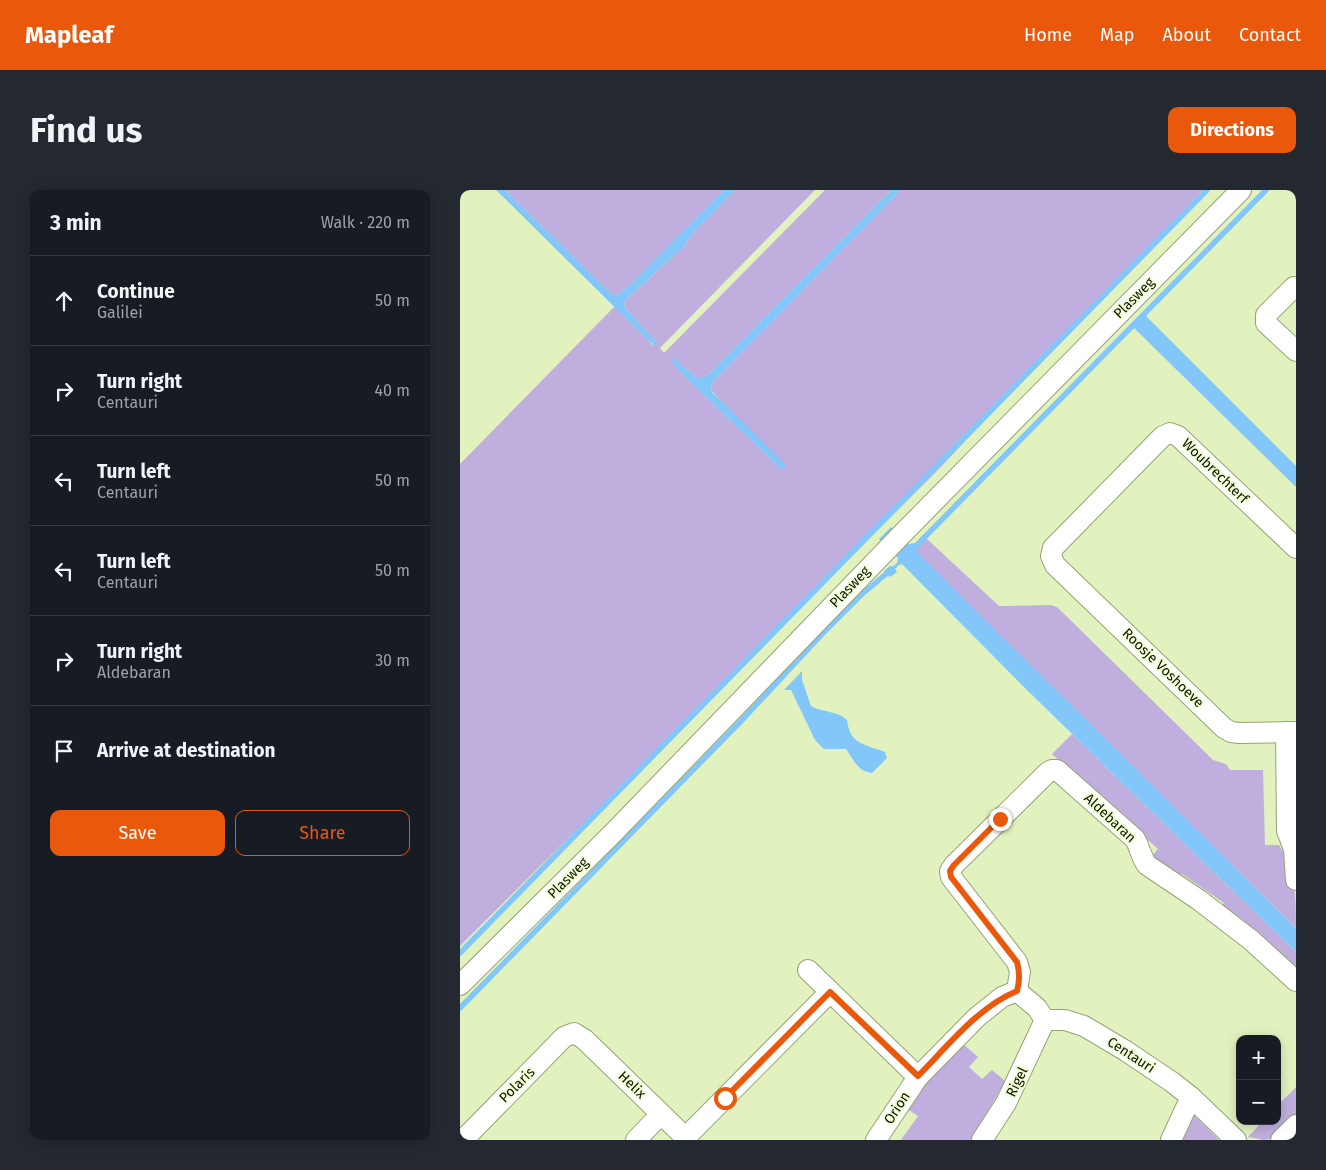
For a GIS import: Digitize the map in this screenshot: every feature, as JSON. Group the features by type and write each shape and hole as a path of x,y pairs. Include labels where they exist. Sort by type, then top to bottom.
{"street":[{"name":"Plasweg","path":"460,985 615,831 905,531 1241,190"},
{"path":"1296,287 1266,315 1266,323 1296,351"},
{"name":"Woubrechterf","path":"1052,556 1053,548 1163,436 1170,433 1178,436 1296,548"},
{"name":"Roosje Voshoeve","path":"1052,556 1055,565 1224,728 1231,732 1239,733 1291,732"},
{"path":"1291,732 1287,831 1294,849 1296,880"},
{"name":"Aldebaran","path":"1017,991 1020,972 1017,962 951,877 950,871 1052,770 1057,770 1135,839 1142,860 1147,865 1199,900 1244,935 1296,981"},
{"path":"808,970 918,1076 977,1017 1002,998 1017,991 1038,1008 1045,1020"},
{"path":"687,1139 830,992"},
{"name":"Centauri","path":"1045,1020 1065,1020 1084,1026 1134,1056 1191,1097 1236,1140"},
{"name":"Rigel","path":"982,1140 1006,1103 1045,1020"},
{"name":"Helix","path":"574,1033 584,1039 687,1139"},
{"name":"Polaris","path":"463,1140 564,1038 574,1033"},
{"name":"Orion","path":"876,1140 918,1076"},
{"path":"1170,1140 1191,1097"},
{"path":"636,1140 661,1114"},
{"path":"1280,1140 1296,1125"}],"shaded area":[{"path":"505,190 724,190 630,285 617,295 613,295"},
{"path":"735,190 815,190 660,348 664,353 825,190 891,190 709,374 702,378 697,378 674,358 683,375 781,469 712,391 711,386 901,190 1203,190 935,473 460,946 460,464 615,306 653,345 657,342 625,308 624,302 684,246 694,232"},
{"path":"926,538 999,606 1051,605 1057,607 1213,760 1226,764 1230,770 1263,770 1265,845 1279,845 1289,864 1294,885 1296,928 917,553 917,548"},
{"path":"1072,734 1296,952 1296,973 1220,908 1224,903 1182,874 1178,879 1150,858 1158,849 1052,754"},
{"path":"962,1043 978,1057 969,1067 982,1079 992,1070 1005,1081 972,1140 901,1140 918,1116 906,1108 918,1089"},
{"path":"1296,1087 1296,1114 1272,1139 1264,1140 1248,1137 1259,1125 1281,1125 1281,1102"},
{"path":"1194,1115 1219,1140 1182,1140"}],"water":[{"path":"496,190 505,190 613,295 617,295 630,285 724,190 735,190 694,232 684,246 624,302 625,308 657,342 656,346"},
{"path":"891,190 901,190 711,386 712,392 786,465 781,469 683,375 670,359 674,358 697,378 702,378 709,374"},
{"path":"1144,314 1296,466 1296,487 1132,326"},
{"path":"891,527 909,544 915,543 918,553 1296,928 1296,952 1028,691 902,564 895,569 897,572 890,577 884,571 897,563 898,558 879,539"},
{"path":"802,671 802,680 811,706 843,717 847,720 851,734 855,739 865,745 885,752 887,758 872,773 859,768 846,749 824,749 815,740 791,690 784,690"}],"waterway":[{"path":"460,953 1207,190"},
{"path":"912,550 1266,190"},
{"path":"460,1008 743,719 824,632 861,595 892,569"}],"route":[{"path":"725,1098 830,992 918,1076 977,1017 1002,998 1017,991 1020,981 1017,962 951,877 950,871 1000,819"}]}
